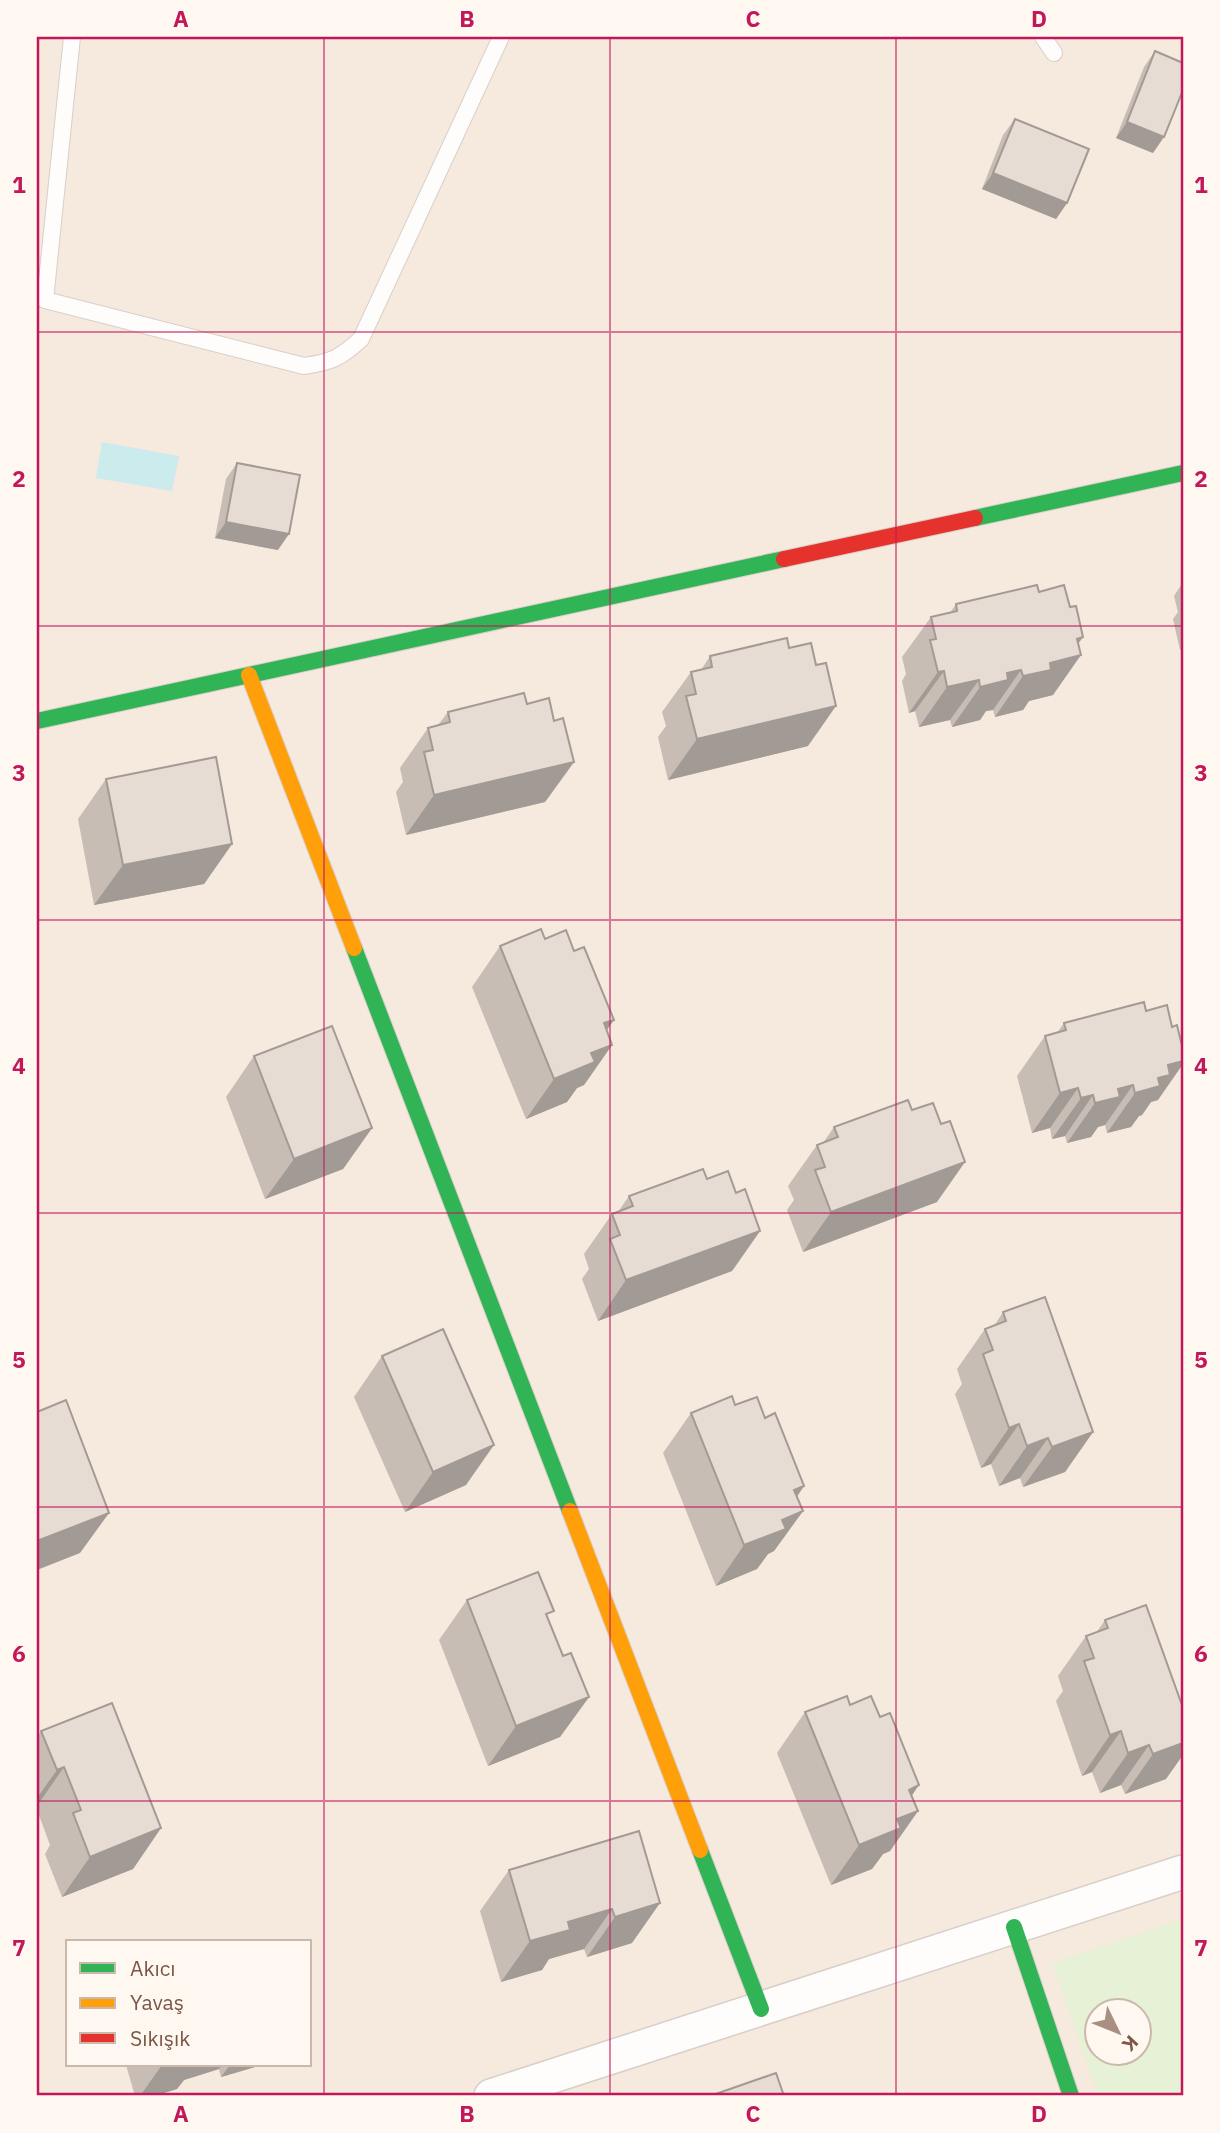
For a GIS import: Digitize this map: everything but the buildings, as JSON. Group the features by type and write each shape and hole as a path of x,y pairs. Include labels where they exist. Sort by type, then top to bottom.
{"street":[{"path":"37,721 1183,473"},
{"path":"249,675 761,2009"},
{"path":"491,2096 1183,1872"},
{"path":"1014,1927 1071,2096"}],"lane":[{"path":"72,37 46,300 304,366 327,363 344,355 361,339 501,37"},
{"path":"1044,37 1054,54"}],"shaded area":[{"path":"37,37 1183,37 1183,2096 37,2096"}],"green space":[{"path":"1183,1919 1183,2096 1098,2096 1088,2066 1154,2066 1154,1996 1084,1996 1084,2056 1052,1963"}],"water":[{"path":"102,442 179,456 172,491 96,478"}],"traffic: fast":[{"path":"975,518 1183,473"},
{"path":"37,721 784,559"},
{"path":"354,948 570,1511"},
{"path":"700,1850 761,2009"},
{"path":"1014,1927 1071,2096"}],"traffic: slow":[{"path":"249,675 354,948"},
{"path":"570,1511 700,1850"}],"traffic: jam":[{"path":"784,559 975,518"}]}
